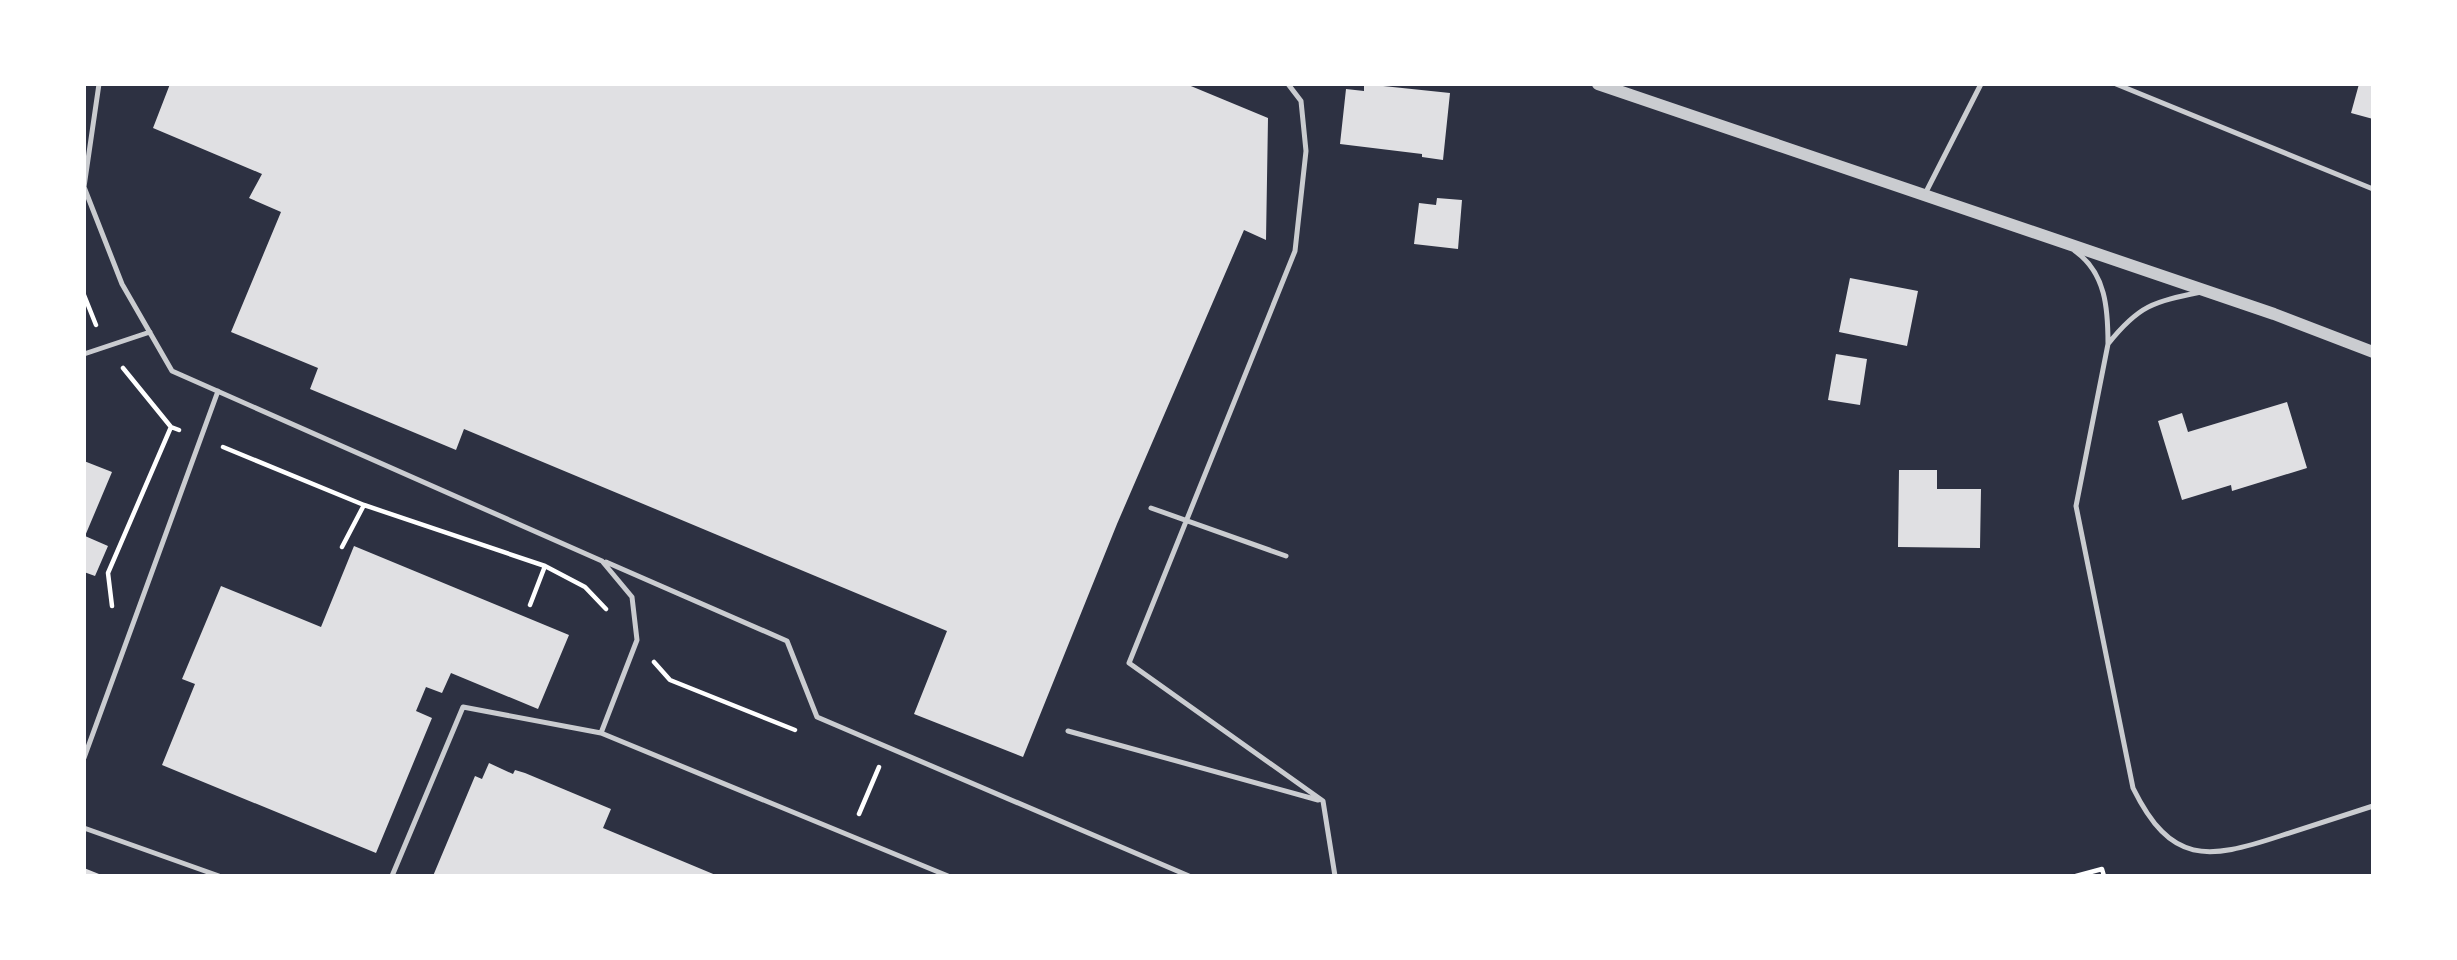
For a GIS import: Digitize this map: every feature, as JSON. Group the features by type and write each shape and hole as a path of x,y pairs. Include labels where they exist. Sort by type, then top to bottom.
{"street":[{"path":"1598,84 2206,291 2373,352"}],"lane":[{"path":"99,84 84,187 122,284 172,371 787,642 817,717 1189,876"},
{"path":"1288,84 1301,101 1306,150 1296,251 1129,663 1323,801 1335,876"},
{"path":"1925,194 1982,84"},
{"path":"2116,84 2373,189"},
{"path":"2061,241 2084,258 2099,280 2108,308 2108,344 2076,506 2133,788 2148,818 2172,840 2200,852 2230,852 2373,806"},
{"path":"2108,344 2128,318 2150,305 2206,291"},
{"path":"84,354 150,331"},
{"path":"84,758 218,391"},
{"path":"1151,508 1286,556"},
{"path":"601,733 637,640 632,597 602,561"},
{"path":"392,876 463,707 601,733 948,876"},
{"path":"1068,731 1323,801"},
{"path":"84,828 219,876"}],"path":[{"path":"342,547 364,505 545,566 585,587 637,640 670,680 806,734"},
{"path":"530,605 545,566"},
{"path":"849,836 881,764 868,759"},
{"path":"2076,876 2102,869 2104,876"}],"building":[{"path":"170,84 1186,84 1268,118 1266,240 1244,230 1117,524 1023,757 914,714 947,631 464,429 456,450 310,389 318,368 231,332 281,212 249,198 262,174 153,128"},
{"path":"1364,84 1450,93 1443,160 1422,157 1422,154 1340,144 1346,89 1364,91"},
{"path":"2359,84 2373,84 2373,119 2351,113"},
{"path":"1437,198 1462,200 1458,249 1414,244 1419,203 1436,205"},
{"path":"1850,278 1918,291 1907,346 1839,332"},
{"path":"1836,354 1867,359 1860,405 1828,400"},
{"path":"2287,402 2307,468 2232,491 2231,485 2182,500 2158,421 2182,413 2188,432"},
{"path":"84,461 112,472 85,536 108,546 95,576 84,572"},
{"path":"1899,470 1937,470 1937,489 1981,489 1980,548 1898,547"},
{"path":"354,546 569,635 538,709 451,673 442,693 426,687 416,711 432,718 376,853 162,765 195,684 182,679 221,586 321,627"},
{"path":"489,763 513,774 515,770 525,773 611,809 603,828 718,876 433,876 475,776 482,779"},
{"path":"84,868 104,876 84,876"}]}
